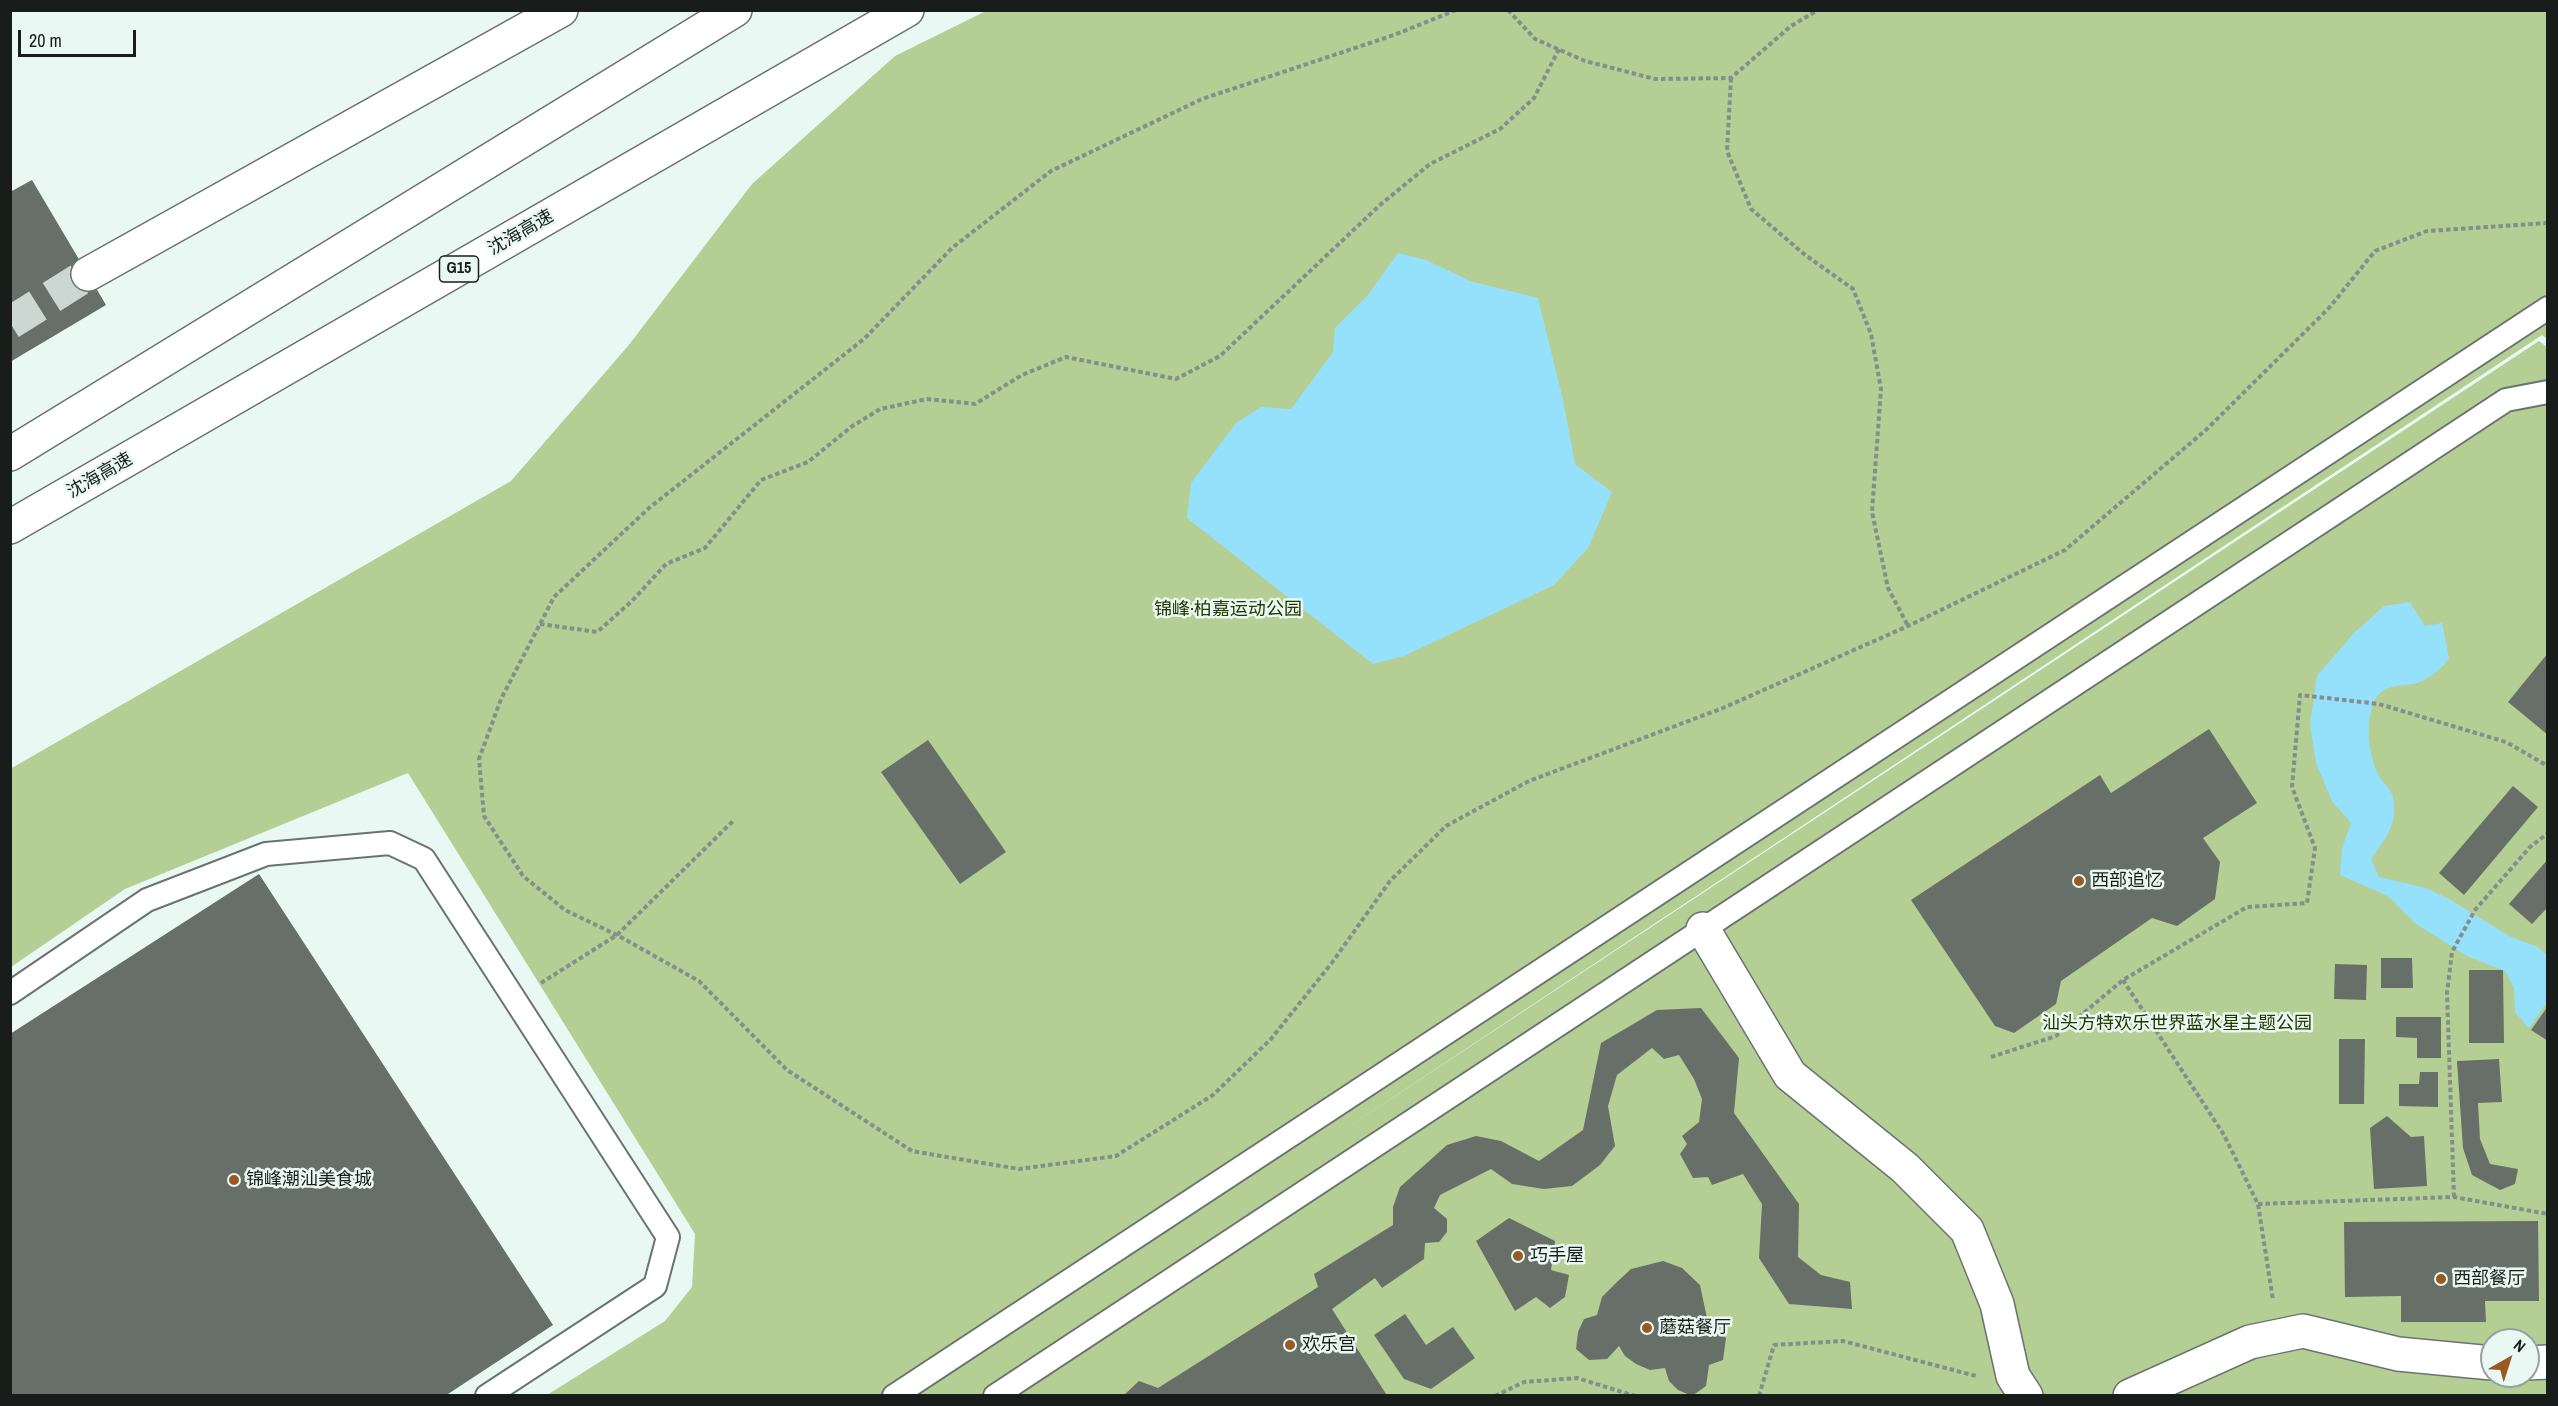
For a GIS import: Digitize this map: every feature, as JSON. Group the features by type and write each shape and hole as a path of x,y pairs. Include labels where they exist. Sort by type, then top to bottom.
{"main road":[{"path":"88,274 561,10"},
{"path":"10,454 735,10"},
{"name":"沈海高速","path":"10,527 907,10"},
{"path":"1703,929 1790,1075 1905,1168 1968,1230 1997,1304 2019,1386"},
{"path":"2130,1395 2250,1342 2303,1331 2398,1354 2480,1362"}],"lane":[{"path":"894,1395 2545,311"},
{"path":"995,1395 2506,400 2547,392"},
{"path":"10,993 147,900 266,854 390,843 424,859 668,1237 655,1286 487,1395"}],"path":[{"path":"1456,10 1394,35 1202,99 1051,171 952,248 864,339 649,508 554,597 501,699 479,759 484,816 523,876 565,910 617,935 699,981 787,1070 912,1151 1019,1169 1116,1156 1213,1095 1271,1038 1331,964 1390,881 1446,826 1529,781 1723,708 1908,627 2065,550 2207,429 2329,308 2375,251 2427,231 2547,223"},
{"path":"1508,10 1535,39 1585,61 1655,79 1731,78 1791,26 1818,10"},
{"path":"540,624 597,632 632,601 666,564 705,548 761,480 808,462 851,427 880,409 927,399 975,404 1022,375 1066,357 1176,379 1220,356 1380,205 1430,164 1500,129 1534,98 1559,49"},
{"path":"1731,78 1726,151 1751,209 1804,254 1852,289 1871,334 1881,389 1872,512 1888,588 1908,627"},
{"path":"1991,1057 2056,1036 2122,980 2247,907 2307,903 2315,849 2292,787 2300,695 2309,694 2379,704 2506,742 2547,766"},
{"path":"516,1000 617,935 734,820"},
{"path":"2454,1197 2447,993 2452,952 2475,910 2530,847 2547,833"},
{"path":"2122,980 2224,1135 2258,1204 2279,1336"},
{"path":"2258,1204 2454,1197 2547,1214"},
{"path":"1759,1395 1774,1345 1843,1341 2019,1386"},
{"path":"1495,1395 1524,1382 1577,1378 1635,1395"}],"green space":[{"name":"锦峰·柏嘉运动公园","path":"986,11 2547,11 2547,339 2542,335 1327,1141 2539,341 2548,348 2547,1395 547,1395 665,1321 692,1287 695,1234 408,773 125,889 11,967 10,769 511,481 628,346 752,184 895,56"}],"water":[{"path":"1398,253 1426,260 1470,281 1538,298 1563,400 1575,464 1612,492 1588,548 1554,585 1404,656 1373,664 1187,518 1191,483 1236,423 1261,407 1291,409 1333,352 1335,328 1367,296"},
{"path":"2410,602 2425,626 2442,623 2449,658 2431,676 2422,681 2389,688 2376,698 2369,724 2371,752 2376,770 2393,798 2394,814 2386,838 2371,859 2379,877 2426,888 2451,900 2509,936 2538,947 2547,955 2547,1002 2529,1028 2515,1012 2514,988 2505,971 2467,956 2416,924 2388,896 2340,875 2342,848 2351,823 2332,801 2316,763 2310,724 2317,676 2354,633 2384,606"}],"building":[{"path":"32,180 106,305 10,362 10,192"},
{"path":"2548,653 2548,735 2508,702"},
{"name":"西部追忆","path":"2209,729 2257,803 2203,838 2220,862 2215,899 2177,926 2152,918 2061,981 2056,1004 2014,1033 1995,1026 1911,900 2100,775 2111,793"},
{"path":"928,740 1006,852 960,884 881,772"},
{"path":"2513,786 2538,807 2464,895 2439,873"},
{"path":"2548,859 2548,907 2532,924 2509,904"},
{"name":"锦峰潮汕美食城","path":"259,874 553,1325 445,1396 10,1396 10,1034"},
{"path":"2381,958 2412,958 2413,988 2381,988"},
{"path":"2335,964 2367,965 2366,1000 2334,999"},
{"path":"2469,970 2503,970 2504,1043 2469,1043"},
{"path":"2548,1006 2548,1041 2531,1030"},
{"path":"1701,1008 1739,1058 1734,1113 1799,1204 1798,1257 1821,1275 1850,1282 1852,1309 1789,1304 1759,1258 1762,1204 1743,1174 1712,1185 1708,1177 1693,1178 1680,1154 1687,1144 1682,1136 1699,1122 1702,1099 1694,1079 1679,1055 1664,1059 1652,1048 1617,1075 1608,1106 1615,1146 1600,1165 1572,1186 1544,1189 1512,1184 1491,1169 1440,1195 1434,1208 1447,1219 1447,1232 1439,1242 1425,1243 1424,1259 1382,1288 1375,1278 1332,1309 1386,1394 1123,1396 1139,1381 1158,1388 1318,1287 1314,1274 1393,1225 1393,1207 1400,1187 1447,1145 1476,1136 1501,1141 1539,1161 1583,1130 1601,1043 1657,1010"},
{"path":"2396,1017 2441,1017 2441,1058 2417,1058 2417,1038 2396,1037"},
{"path":"2339,1039 2365,1039 2364,1104 2339,1104"},
{"path":"2499,1059 2502,1102 2478,1103 2480,1139 2490,1164 2518,1169 2515,1184 2500,1190 2472,1175 2463,1148 2457,1061"},
{"path":"2420,1072 2438,1072 2438,1107 2399,1106 2399,1084 2419,1084"},
{"path":"2387,1116 2411,1137 2424,1136 2427,1186 2374,1189 2370,1128"},
{"name":"巧手屋","path":"1509,1218 1555,1241 1551,1270 1569,1275 1565,1297 1550,1308 1536,1297 1515,1311 1476,1241"},
{"name":"西部餐厅","path":"2538,1221 2539,1301 2485,1301 2486,1322 2401,1322 2401,1296 2345,1297 2344,1222"},
{"name":"蘑菇餐厅","path":"1663,1261 1682,1268 1700,1285 1708,1323 1726,1338 1723,1360 1709,1365 1706,1386 1692,1396 1678,1390 1669,1381 1665,1368 1650,1370 1636,1364 1625,1356 1619,1346 1607,1359 1589,1360 1576,1349 1578,1332 1584,1319 1597,1315 1602,1297 1631,1269"},
{"path":"1405,1314 1426,1345 1453,1327 1475,1358 1431,1389 1404,1379 1374,1335"}],"tunnel":[{"path":"10,323 88,274"}],"place":[{"name":"西部追忆","path":"2079,881"},
{"name":"锦峰潮汕美食城","path":"234,1180"},
{"name":"巧手屋","path":"1518,1256"},
{"name":"西部餐厅","path":"2441,1279"},
{"name":"蘑菇餐厅","path":"1647,1328"},
{"name":"欢乐宫","path":"1290,1345"}],"park label":[{"name":"汕头方特欢乐世界蓝水星主题公园","path":"2177,1024"}]}
